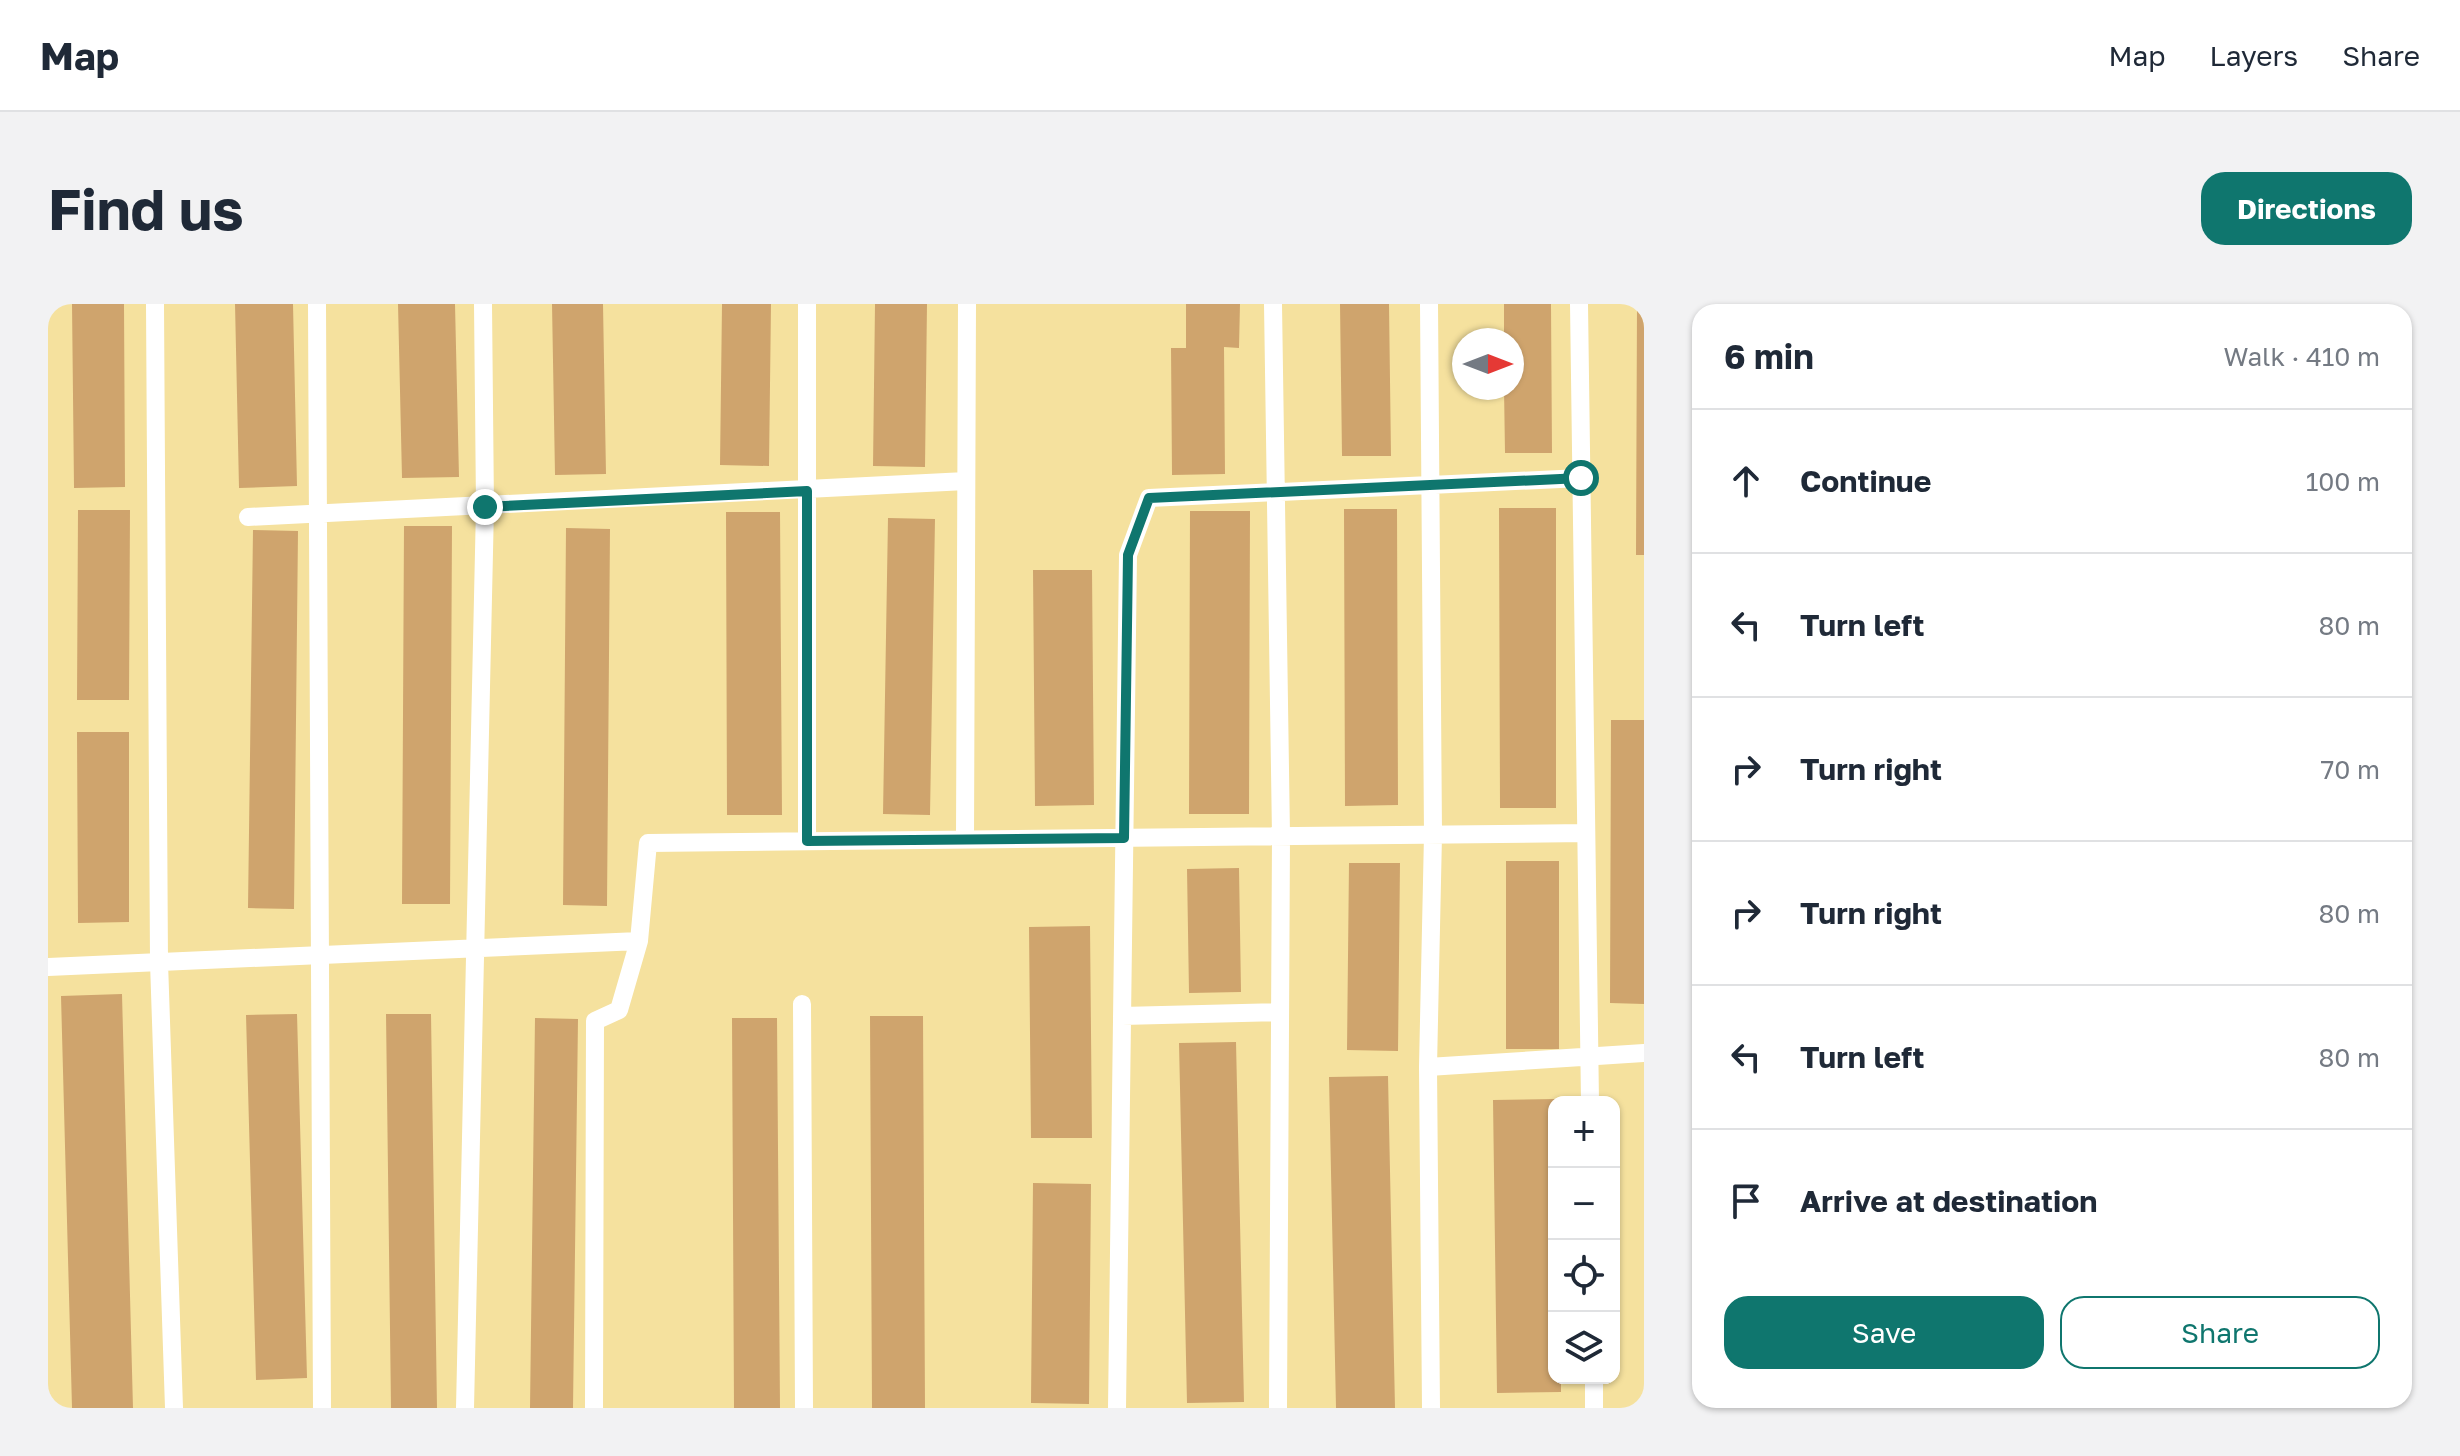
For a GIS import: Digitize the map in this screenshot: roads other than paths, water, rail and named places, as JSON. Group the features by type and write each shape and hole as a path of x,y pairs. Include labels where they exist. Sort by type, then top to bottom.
{"lane":[{"path":"155,304 159,962 174,1408"},
{"path":"317,304 322,1408"},
{"path":"465,1408 485,507 483,304"},
{"path":"807,304 807,841"},
{"path":"965,839 967,304"},
{"path":"1273,304 1281,836 1278,1408"},
{"path":"1429,304 1433,835 1428,1067 1431,1408"},
{"path":"1579,304 1590,1096"},
{"path":"1117,1408 1128,555 1149,498 1581,478"},
{"path":"248,517 966,481"},
{"path":"594,1408 595,1021 619,1010 639,941 648,843 1586,833"},
{"path":"48,967 639,941"},
{"path":"802,1004 804,1408"},
{"path":"1122,1016 1280,1012"},
{"path":"1428,1067 1644,1053"},
{"path":"1594,1384 1594,1408"}]}
